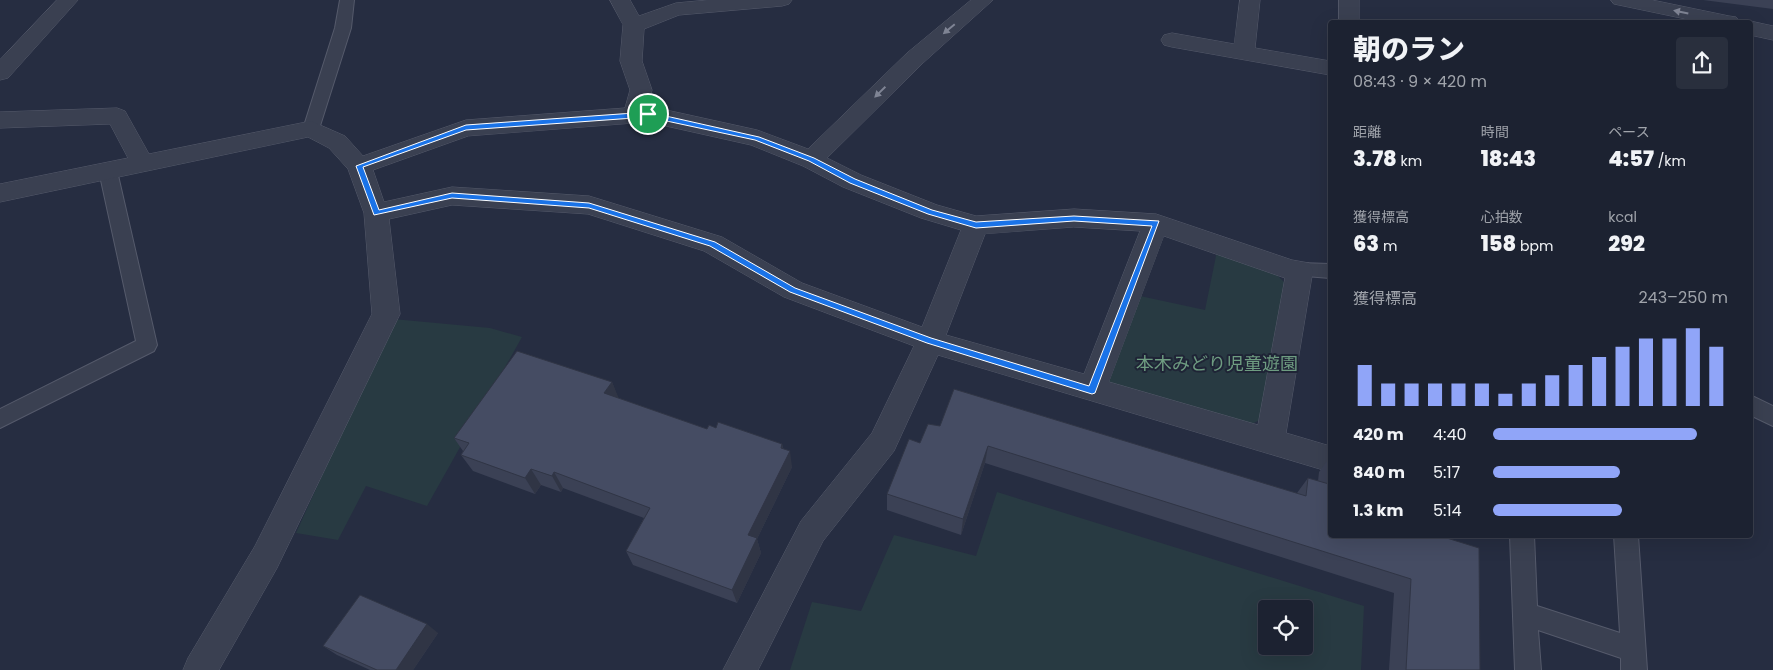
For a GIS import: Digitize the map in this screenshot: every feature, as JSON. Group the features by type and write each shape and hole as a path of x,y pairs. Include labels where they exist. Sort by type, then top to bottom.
{"street":[{"path":"0,73 68,0"},
{"path":"620,0 634,25 631,61 641,90 635,114"},
{"path":"634,25 676,9 716,3 782,0"},
{"path":"811,160 915,58 983,0"},
{"path":"1244,53 1250,0"},
{"path":"1349,0 1349,20"},
{"path":"1621,0 1712,20"},
{"path":"1753,29 1773,33"},
{"path":"1172,40 1328,68"},
{"path":"359,166 466,128 648,114 757,138 811,160 852,181 930,212 976,225 1074,218 1156,223 1291,270 1300,270 1270,442"},
{"path":"0,120 117,116 142,163"},
{"path":"0,194 311,129 338,142 359,166 376,213 386,314 266,557 200,670"},
{"path":"376,213 452,196 589,205 712,244 793,290 930,340 1092,390 1328,458"},
{"path":"1092,390 1156,223"},
{"path":"740,670 812,531 883,442 930,340 976,225"}],"lane":[{"path":"311,129 343,28 346,0"},
{"path":"0,419 147,345 108,171"},
{"path":"1300,270 1328,272"},
{"path":"1753,406 1773,417"},
{"path":"1522,538 1528,670"},
{"path":"1526,614 1633,660 1626,538"}],"green space":[{"name":"本木みどり児童遊園","path":"1217,251 1274,272 1286,284 1264,418 1245,427 1114,388 1107,380 1140,296 1205,310"},
{"path":"393,319 490,328 522,337 427,506 366,486 338,540 296,533"},
{"path":"997,492 1364,606 1361,670 790,670 812,602 861,611 894,535 976,556"}],"building":[{"path":"517,351 612,382 604,393 707,429 709,425 716,428 718,422 782,444 781,448 790,451 748,535 757,538 732,590 626,551 650,508 554,472 552,476 531,469 525,478 461,455 469,443 454,438"},
{"path":"954,389 1306,496 1308,478 1328,484 1328,538 1447,538 1479,548 1480,670 1406,670 1411,579 988,446 963,519 887,494 909,439 920,443 928,424 940,426"},
{"path":"360,595 427,624 396,670 377,670 323,646"}],"route":[{"path":"648,114 757,138 811,160 852,181 930,212 976,225 1074,218 1156,223 1092,390 930,340 793,290 712,244 589,205 452,196 376,213 359,166 466,128 648,114"}]}
